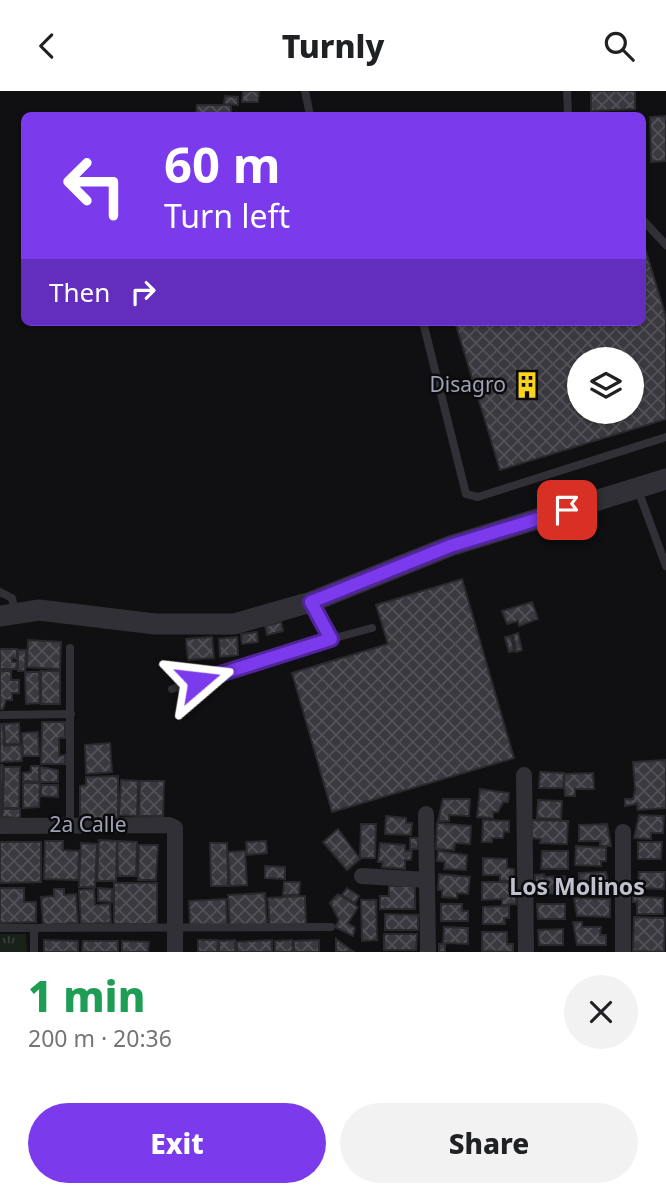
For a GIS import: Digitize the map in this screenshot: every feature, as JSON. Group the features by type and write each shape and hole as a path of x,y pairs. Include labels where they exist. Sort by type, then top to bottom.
{"street":[{"path":"7,615 39,610 155,624 234,624 311,602 450,546 666,479"},
{"path":"524,775 526,952"},
{"path":"426,814 428,952"},
{"name":"2a Calle","path":"0,826 175,828 175,927"},
{"path":"623,832 623,952"},
{"path":"362,876 427,880"},
{"path":"175,927 175,952"}],"lane":[{"path":"305,91 309,112"},
{"path":"567,91 568,112"},
{"path":"646,223 666,245"},
{"path":"424,326 466,494 478,497 666,437"},
{"path":"637,488 666,566"},
{"path":"0,592 12,598 7,615"},
{"path":"311,602 331,639"},
{"path":"172,689 372,628"},
{"path":"70,648 70,825"},
{"path":"0,715 71,714"},
{"path":"0,928 331,927"},
{"path":"34,928 34,952"}],"green space":[{"path":"0,934 26,934 27,952 0,952"}],"building":[{"path":"243,91 259,91 258,102 242,102"},
{"path":"591,91 635,91 635,109 591,111"},
{"path":"225,96 238,97 238,105 224,104"},
{"path":"197,105 231,105 231,112 196,112"},
{"path":"666,116 666,161 651,162 650,117"},
{"name":"Disagro","path":"646,251 666,317 666,419 500,470 456,326 646,326"},
{"path":"462,579 514,758 332,812 292,673 388,644 376,605"},
{"path":"532,602 538,619 519,626 518,621 507,624 502,611"},
{"path":"281,622 283,631 267,635 265,626"},
{"path":"257,632 258,642 242,644 241,634"},
{"path":"518,633 522,650 516,652 513,635"},
{"path":"511,636 514,651 509,652 505,637"},
{"path":"212,637 214,658 188,660 186,639"},
{"path":"237,637 238,655 220,657 219,639"},
{"path":"28,640 61,642 60,669 27,667"},
{"path":"0,649 17,649 17,659 12,658 12,662 17,662 16,669 0,669"},
{"path":"18,650 26,650 25,671 18,671"},
{"path":"0,671 11,671 11,680 19,680 19,693 12,693 12,700 6,700 3,709 0,709"},
{"path":"41,671 60,671 60,704 41,704"},
{"path":"25,672 39,672 40,703 26,704"},
{"path":"42,722 65,722 65,738 59,738 59,756 65,755 65,764 41,764"},
{"path":"19,723 20,744 5,744 4,724"},
{"path":"0,724 3,724 4,746 21,745 22,761 0,762"},
{"path":"38,732 39,756 23,756 22,733"},
{"path":"110,743 112,772 86,774 85,745"},
{"path":"666,760 666,808 638,810 637,804 625,806 625,799 633,799 635,790 633,762"},
{"path":"0,765 3,765 1,817 0,817"},
{"path":"31,766 39,766 39,782 23,781 23,773 31,772"},
{"path":"4,767 20,767 19,808 3,808"},
{"path":"40,767 58,770 58,782 40,782"},
{"path":"540,772 564,773 563,788 539,788"},
{"path":"593,773 594,789 575,789 575,796 565,796 564,774"},
{"path":"118,776 118,818 80,818 80,786 86,785 86,777"},
{"path":"121,780 138,781 137,816 119,815"},
{"path":"140,781 164,781 163,816 139,816"},
{"path":"23,783 40,783 39,807 23,808"},
{"path":"41,785 58,785 58,797 41,796"},
{"path":"480,789 509,793 508,802 503,802 498,812 493,812 493,818 477,817"},
{"path":"443,799 470,799 469,816 449,815 449,821 438,821"},
{"path":"538,800 562,801 561,819 537,818"},
{"path":"3,809 20,809 20,818 2,817"},
{"path":"639,815 664,816 663,833 651,833 651,839 634,838"},
{"path":"386,816 406,818 406,823 412,823 411,835 385,834"},
{"path":"483,820 509,821 509,832 504,831 503,838 482,842"},
{"path":"532,820 568,821 567,844 540,843 541,839 532,838"},
{"path":"437,823 471,826 470,844 455,843 454,850 436,849"},
{"path":"361,824 376,824 375,858 360,858"},
{"path":"607,824 611,846 600,846 600,841 579,841 579,825"},
{"path":"338,829 360,859 347,870 323,842"},
{"path":"410,838 418,838 418,849 410,849"},
{"path":"99,840 117,841 116,881 97,881"},
{"path":"45,841 63,841 63,850 79,851 78,880 44,879"},
{"path":"117,841 137,842 136,876 118,876"},
{"path":"266,841 267,853 247,855 246,842"},
{"path":"0,842 41,842 41,882 0,883"},
{"path":"638,842 662,842 661,859 638,859"},
{"path":"81,843 97,844 95,887 79,887"},
{"path":"210,843 227,843 228,886 211,886"},
{"path":"380,843 405,845 405,851 412,851 411,860 405,860 405,869 382,867 383,862 378,862"},
{"path":"139,845 158,845 156,880 138,880"},
{"path":"576,846 606,848 606,861 601,861 601,866 575,865"},
{"path":"245,851 247,885 230,886 228,852"},
{"path":"438,851 467,855 466,870 444,869 445,862 437,861"},
{"path":"542,851 568,851 568,869 541,869"},
{"path":"483,858 507,859 507,868 514,869 514,881 500,881 500,875 483,875"},
{"path":"265,866 285,867 285,879 265,878"},
{"path":"606,872 611,895 599,895 599,891 579,893 579,873"},
{"path":"639,872 665,872 664,889 638,888"},
{"path":"439,874 470,877 468,894 457,893 457,898 442,897 442,890 438,890"},
{"path":"544,874 544,877 565,876 566,893 535,894 535,875"},
{"path":"284,882 300,882 299,895 283,895"},
{"path":"482,882 509,882 509,891 516,891 516,904 502,905 502,899 482,900"},
{"path":"114,883 157,883 157,924 114,924"},
{"path":"389,886 415,886 415,909 380,909 380,896 389,896"},
{"path":"0,888 24,888 24,902 36,902 36,922 0,923"},
{"path":"98,888 112,889 112,902 98,901"},
{"path":"347,888 359,896 355,903 342,895"},
{"path":"54,889 64,889 64,895 76,894 78,923 43,925 41,897 54,896"},
{"path":"94,889 95,905 110,904 111,923 81,924 79,890"},
{"path":"633,892 644,892 644,897 663,898 663,914 637,914 637,902 633,902"},
{"path":"265,893 267,925 230,928 228,895"},
{"path":"338,894 358,907 348,923 355,928 353,936 335,927 339,920 330,903"},
{"path":"305,896 306,927 270,929 268,898"},
{"path":"574,898 610,899 610,917 577,916"},
{"path":"226,899 227,925 190,927 189,901"},
{"path":"361,900 376,900 377,940 362,941"},
{"path":"441,904 462,904 462,911 468,911 468,921 441,921"},
{"path":"537,904 565,904 565,919 538,919"},
{"path":"509,906 509,918 504,918 505,924 483,924 483,907"},
{"path":"385,914 418,915 418,930 385,930"},
{"path":"634,917 665,918 664,952 633,951"},
{"path":"573,922 582,922 582,927 601,927 600,935 606,935 606,945 577,945"},
{"path":"444,927 468,928 468,944 445,943 445,952 439,952 439,944 443,944"},
{"path":"563,929 563,945 539,945 538,930"},
{"path":"482,932 507,932 507,944 513,944 513,952 482,951"},
{"path":"384,934 417,934 416,950 384,950"},
{"path":"336,939 354,952 336,952"},
{"path":"44,940 78,941 78,952 44,952"},
{"path":"198,940 218,940 217,952 198,952"},
{"path":"235,940 235,952 219,952 219,941"},
{"path":"272,940 272,952 237,952 237,942"},
{"path":"292,940 293,952 275,952 275,941"},
{"path":"319,940 319,952 294,952 294,941"},
{"path":"83,941 118,941 118,952 82,952"},
{"path":"122,941 149,942 148,952 122,952"}],"place":[{"name":"Disagro","path":"527,385"}],"district":[{"name":"Los Molinos","path":"577,887"}],"route":[{"path":"198,681 331,639 311,602 450,546 567,510"}]}
